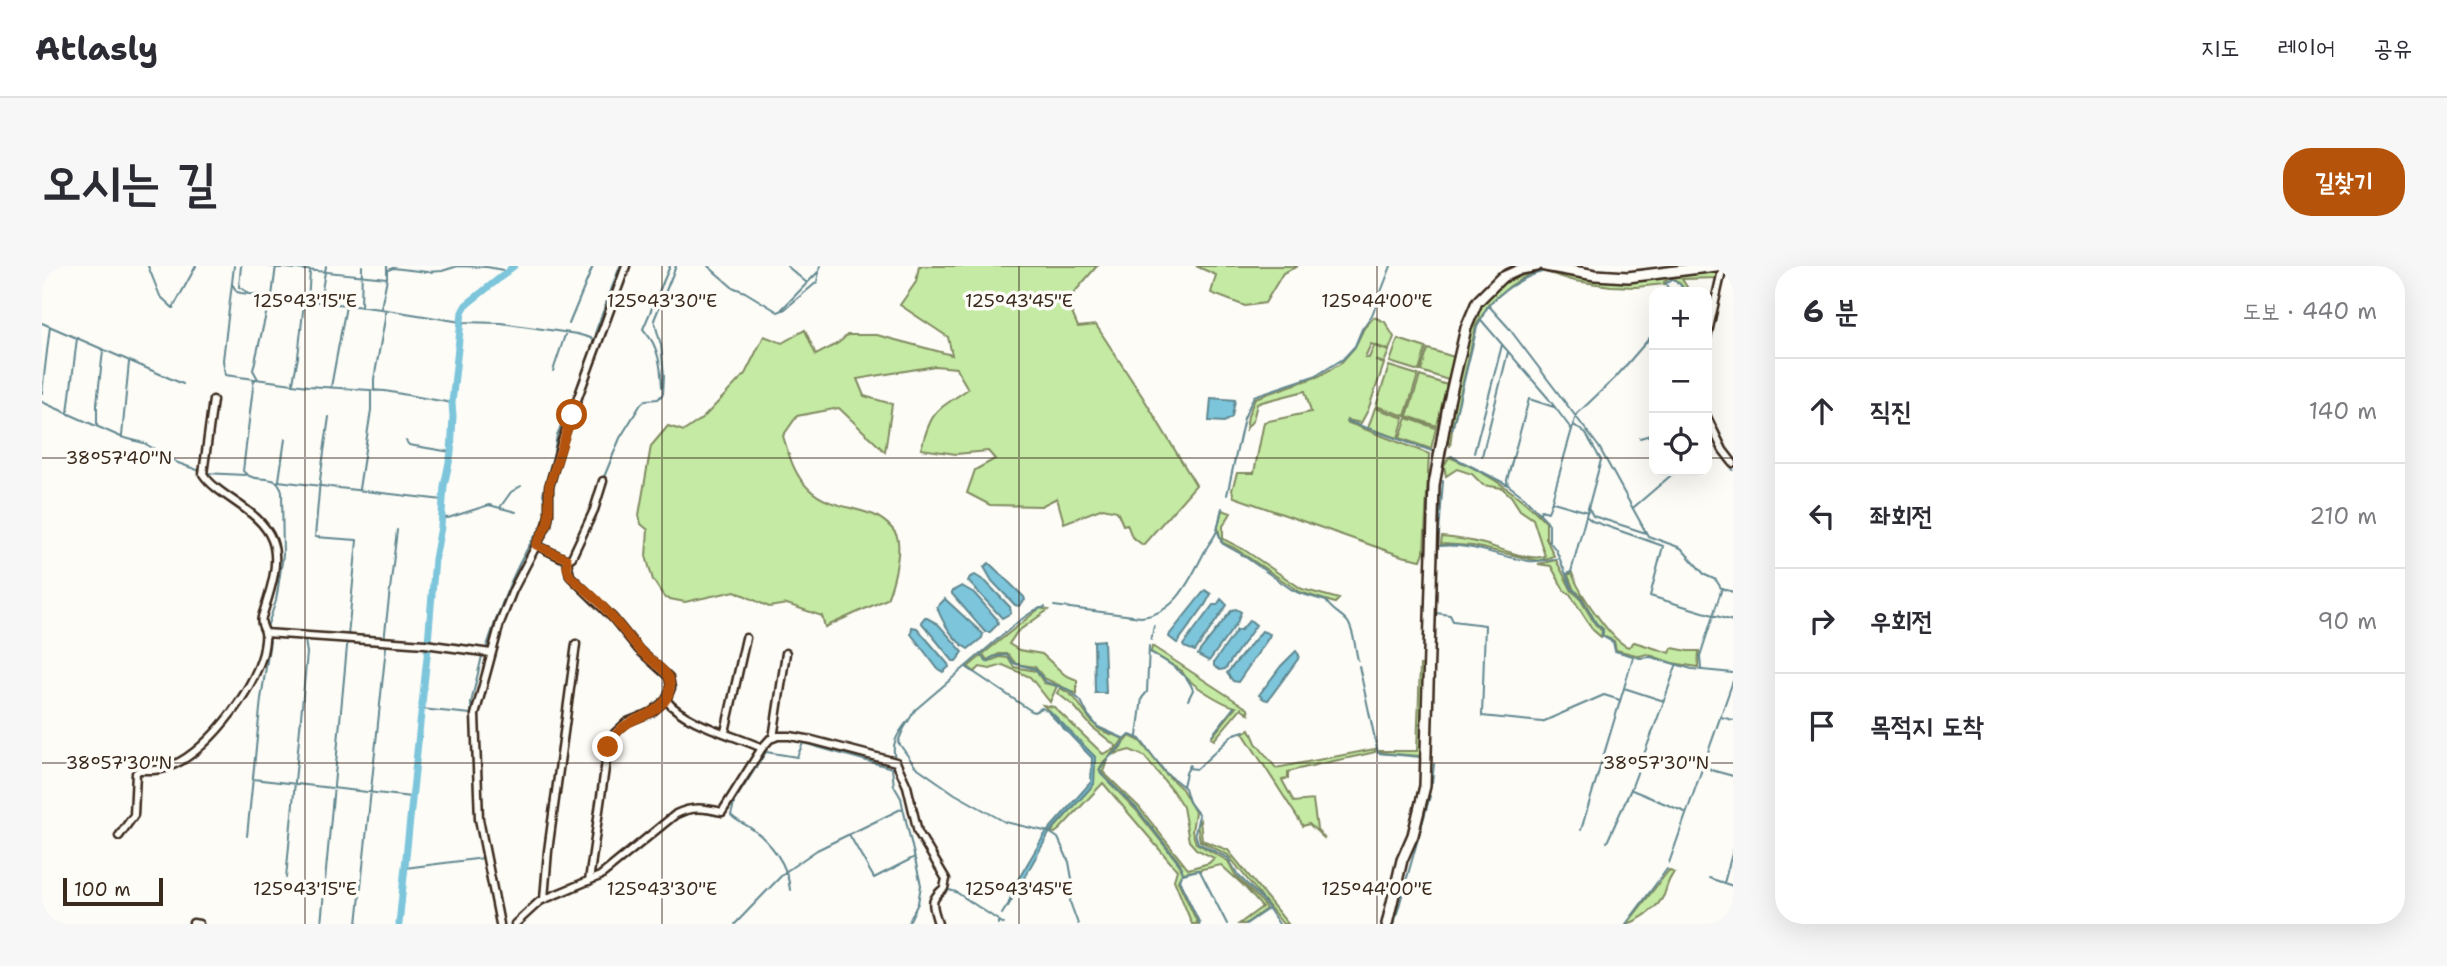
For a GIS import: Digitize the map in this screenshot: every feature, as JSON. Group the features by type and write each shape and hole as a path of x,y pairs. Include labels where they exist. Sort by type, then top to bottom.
{"street":[{"path":"500,924 479,819 475,715 491,653 513,590 547,525 549,486 562,441 626,266"},
{"path":"1387,924 1402,860 1413,835 1425,786 1434,485 1448,406 1466,328 1477,302 1501,278 1536,266"},
{"path":"1545,266 1595,275 1628,277 1716,266"},
{"path":"1712,315 1723,266"},
{"path":"119,836 134,815 136,773 139,770 166,768 206,740 229,716 263,653 265,633 261,621 273,577 273,542 267,529 203,474 213,400"},
{"path":"1712,427 1733,463"},
{"path":"567,559 576,552 603,481"},
{"path":"536,545 567,559"},
{"path":"567,559 570,576 604,608 639,650 669,677 671,688 666,700 652,712 627,722 615,733 608,747 589,881"},
{"path":"265,633 425,644 491,653"},
{"path":"724,732 746,638"},
{"path":"544,899 576,644"},
{"path":"774,738 786,653"},
{"path":"666,700 672,708 684,715 762,748"},
{"path":"514,924 544,899 589,881 618,862 687,808 722,812 762,748 774,738 790,736 896,762 907,786 918,832 946,879 944,888 932,901 938,924"}],"green space":[{"path":"919,266 1097,266 1067,301 1078,327 1096,325 1196,485 1143,545 1132,537 1127,524 1123,525 1117,511 1103,508 1064,523 1057,498 1041,506 990,505 967,493 975,470 995,459 988,451 956,454 921,449 928,426 936,413 968,389 956,368 935,366 857,379 864,396 892,404 885,452 839,408 797,416 783,436 796,471 809,489 829,502 878,517 895,532 898,555 887,599 825,627 822,616 787,604 769,607 735,591 685,602 665,598 653,580 646,556 648,530 641,524 639,515 651,446 668,426 684,431 703,418 745,374 764,336 782,343 805,330 816,355 837,344 847,335 877,335 952,355 948,337 900,305 916,282"},
{"path":"1196,266 1298,266 1283,273 1265,303 1245,306 1211,293 1216,275"},
{"path":"1536,270 1625,282 1716,272 1717,278 1682,279 1687,287 1682,287 1671,278 1664,282 1665,284 1611,286 1575,281 1542,271 1528,275 1510,286 1489,304 1476,326 1450,447 1447,437 1472,323 1482,301 1503,281 1520,273"},
{"path":"1374,317 1385,322 1394,337 1389,350 1371,344 1365,357 1369,358 1374,346 1389,351 1384,363 1375,360 1384,364 1361,423 1346,422 1429,454 1424,552 1421,560 1402,556 1234,497 1232,490 1237,473 1254,473 1264,422 1311,412 1305,391 1262,402 1257,404 1253,420 1246,429 1255,398 1319,376 1340,364 1355,347 1364,328"},
{"path":"1398,339 1426,348 1419,371 1390,362"},
{"path":"1428,349 1454,357 1448,380 1421,371"},
{"path":"1389,366 1418,375 1405,416 1376,406"},
{"path":"1420,376 1447,385 1437,426 1407,416"},
{"path":"1375,408 1404,418 1398,438 1368,428"},
{"path":"1407,418 1436,428 1431,449 1400,438"},
{"path":"1449,457 1489,477 1535,511 1546,522 1546,538 1554,556 1538,561 1473,546 1441,544 1442,537 1451,538 1480,543 1522,556 1545,556 1533,519 1520,510 1511,496 1502,488 1483,485 1472,474 1457,469 1446,476 1444,466"},
{"path":"1222,510 1231,513 1223,526 1223,539 1243,549 1302,589 1339,599 1335,603 1300,592 1221,542 1218,527"},
{"path":"1556,560 1572,591 1602,631 1601,637 1593,630 1570,594 1564,590 1551,566 1538,564"},
{"path":"1572,573 1596,615 1622,643 1629,647 1634,642 1670,653 1672,648 1699,651 1698,667 1672,663 1647,654 1640,656 1616,650 1614,641 1603,636 1603,629 1596,623 1581,595 1574,590 1568,575"},
{"path":"1040,608 1048,610 1017,632 1009,644 1019,650 1042,654 1065,675 1077,680 1077,694 1044,678 1035,667 1016,664 1008,654 999,654 987,660 983,654"},
{"path":"1152,646 1248,709 1249,714 1241,708 1214,740 1211,738 1236,707 1198,687 1182,671 1151,652"},
{"path":"981,656 987,662 1000,657 1008,658 1014,667 1036,671 1044,683 1057,686 1050,702 1030,677 1003,665 990,669 980,667 975,672 968,667"},
{"path":"1420,665 1424,666 1421,756 1381,753 1379,751 1417,751"},
{"path":"1060,688 1077,701 1098,728 1123,739 1099,770 1136,810 1179,864 1182,873 1178,881 1198,924 1192,924 1174,880 1177,870 1103,783 1060,829 1055,833 1051,832 1094,784 1095,757 1043,705 1054,707 1103,754 1116,746 1057,693"},
{"path":"1250,729 1256,743 1276,768 1375,749 1375,752 1288,772 1288,778 1282,780 1294,802 1313,800 1317,829 1325,839 1309,824 1303,826 1243,733"},
{"path":"1130,736 1140,741 1165,773 1182,789 1195,812 1192,831 1196,843 1228,861 1236,876 1263,903 1266,909 1245,924 1239,924 1262,907 1243,885 1221,865 1183,873 1180,863 1137,809 1102,774 1100,770 1104,761 1107,761 1103,772 1139,807 1188,869 1209,863 1214,858 1196,849 1189,841 1183,807 1144,756 1130,750 1115,754"},
{"path":"1200,820 1202,840 1228,850 1288,924 1283,924 1228,855 1200,841 1197,825"},
{"path":"1669,870 1674,873 1658,904 1648,913 1627,924"}],"water":[{"path":"1211,398 1235,400 1232,417 1224,422 1209,421"},
{"path":"989,563 1024,597 1025,600 1019,606 992,581 984,567"},
{"path":"975,575 986,582 1010,607 1011,613 1002,618 968,581"},
{"path":"962,586 974,593 997,619 998,624 990,632 985,632 952,594 952,591"},
{"path":"1205,590 1211,594 1177,643 1169,637 1170,634"},
{"path":"945,599 983,634 982,638 968,649 953,636 939,613 937,607"},
{"path":"1221,599 1227,605 1195,651 1184,647 1213,605 1217,605"},
{"path":"1232,610 1241,612 1237,623 1209,661 1198,655"},
{"path":"925,617 938,624 963,652 956,661 953,661 921,622"},
{"path":"1250,620 1256,625 1225,669 1220,670 1214,666 1214,662 1237,630 1241,630"},
{"path":"912,627 917,628 948,664 949,667 943,672 911,634"},
{"path":"1262,631 1270,634 1269,637 1238,682 1233,681 1227,673"},
{"path":"1104,640 1106,693 1095,693 1094,641"},
{"path":"1296,651 1298,659 1268,700 1264,699 1259,695"},
{"path":"1050,711 1095,757 1094,784 1050,832 1007,908 1015,885 1045,834 1091,782 1092,758"}],"waterway":[{"path":"148,266 160,296 173,308 196,266"},
{"path":"234,266 223,360 225,375 308,386 385,391 452,403"},
{"path":"241,266 239,287 247,292"},
{"path":"266,266 387,278"},
{"path":"272,296 276,266"},
{"path":"320,302 326,266"},
{"path":"361,307 362,266"},
{"path":"381,308 387,266"},
{"path":"388,270 393,268 427,272 458,266 487,267 506,273"},
{"path":"510,269 514,266"},
{"path":"569,324 593,266"},
{"path":"595,333 620,266"},
{"path":"662,387 657,354 643,329 670,266"},
{"path":"604,477 620,438 641,404 646,400 658,399 663,394 661,345 654,320 676,266"},
{"path":"708,266 732,287 778,312 817,282 820,266"},
{"path":"787,266 807,283"},
{"path":"1227,495 1244,418 1254,396 1317,375 1343,359 1355,346 1372,315 1391,266"},
{"path":"308,301 310,272"},
{"path":"781,310 818,272"},
{"path":"1452,430 1477,327 1485,311 1510,287 1542,272"},
{"path":"428,642 435,559 451,453 452,403 462,312 466,305 506,273"},
{"path":"1671,279 1682,287"},
{"path":"1667,287 1666,283 1671,281"},
{"path":"232,284 237,292 241,293 381,309 461,322 501,323 594,339"},
{"path":"258,379 253,370 270,297"},
{"path":"293,382 304,302"},
{"path":"331,387 346,306"},
{"path":"1489,306 1599,447 1648,536 1681,548 1705,575 1716,580 1721,588 1733,592"},
{"path":"374,391 385,311"},
{"path":"1482,321 1572,430"},
{"path":"42,323 183,384"},
{"path":"42,393 50,326"},
{"path":"553,371 565,335"},
{"path":"68,413 77,338"},
{"path":"589,358 594,339"},
{"path":"1540,513 1541,510 1548,512 1550,507 1576,415 1616,377 1649,339"},
{"path":"1474,453 1502,345"},
{"path":"97,425 103,351"},
{"path":"1482,456 1508,352"},
{"path":"122,436 129,362"},
{"path":"254,379 243,471 254,478 276,482 282,492 283,555 276,601 267,627 271,630"},
{"path":"547,506 543,494 557,435 580,383"},
{"path":"359,489 371,410 371,391"},
{"path":"1508,485 1507,480 1529,399 1554,407"},
{"path":"42,402 121,437 144,443 178,463 200,471"},
{"path":"321,924 357,540 315,537 329,417"},
{"path":"1347,421 1432,451"},
{"path":"1567,574 1571,572 1601,460 1586,434 1574,425"},
{"path":"1640,438 1649,435"},
{"path":"1712,438 1733,470"},
{"path":"279,480 285,439"},
{"path":"406,441 409,445 451,452"},
{"path":"1451,456 1508,485 1547,521 1549,541 1556,550 1572,589 1580,596 1603,630 1602,636 1613,642 1615,651 1640,658 1651,657 1692,669 1733,673"},
{"path":"205,473 245,475"},
{"path":"1634,507 1670,476"},
{"path":"278,481 443,500"},
{"path":"1443,481 1436,572 1436,613 1450,615 1453,621 1485,625 1482,716 1542,722 1604,695 1620,700"},
{"path":"501,506 511,492 521,486"},
{"path":"1553,502 1588,512"},
{"path":"441,517 448,518 489,505 516,512"},
{"path":"1054,606 1141,617 1164,609 1188,582 1216,532 1222,508"},
{"path":"1589,509 1593,516 1646,533"},
{"path":"1587,517 1663,546 1650,596 1733,621"},
{"path":"486,649 518,566 545,522"},
{"path":"357,924 397,530"},
{"path":"1218,532 1223,544 1291,589 1326,601 1349,625 1358,660"},
{"path":"1440,546 1474,548 1529,561 1557,559"},
{"path":"1701,669 1700,656 1722,588"},
{"path":"1045,607 1019,621 915,710 898,742 915,766 955,794 1005,822 1049,832 1058,838 1069,862 1072,879 1070,902 1078,924"},
{"path":"1151,640 1154,626"},
{"path":"286,878 307,653 305,640 294,638"},
{"path":"247,836 261,699 270,641"},
{"path":"1137,736 1142,698 1147,692 1149,646"},
{"path":"399,924 428,647"},
{"path":"1150,652 1186,678 1193,690 1188,700"},
{"path":"981,655 987,662 993,657 1007,655 1013,663 1035,669 1046,682 1069,690 1081,701 1098,727 1125,739 1130,735 1140,739 1165,772 1185,788 1189,802 1199,815 1195,833 1198,843 1228,858 1238,875 1263,900 1279,924"},
{"path":"476,813 471,703 482,656"},
{"path":"1624,688 1633,657"},
{"path":"1359,666 1378,753 1421,757"},
{"path":"1581,830 1624,688 1664,701 1676,666"},
{"path":"966,667 1030,710 1034,712 1042,708 1049,712"},
{"path":"1669,863 1733,681"},
{"path":"1607,842 1631,789 1664,701"},
{"path":"1212,735 1234,707"},
{"path":"421,709 471,714"},
{"path":"1721,717 1733,720"},
{"path":"895,759 896,740 906,723"},
{"path":"1188,768 1197,769 1234,734 1244,731"},
{"path":"1124,741 1102,766 1101,774 1137,809 1182,867 1179,880 1200,924"},
{"path":"700,812 719,816 728,811 766,752 797,757 803,743 892,768"},
{"path":"1705,763 1711,770 1733,776"},
{"path":"735,924 785,872 817,850 903,808 894,786 892,768 896,764"},
{"path":"1432,783 1434,764"},
{"path":"1183,786 1190,765"},
{"path":"253,779 411,797"},
{"path":"1632,790 1685,812"},
{"path":"1394,924 1430,796"},
{"path":"734,804 731,815 757,833 777,854 786,872 790,890"},
{"path":"903,808 921,885 918,903 908,924"},
{"path":"673,820 694,812"},
{"path":"606,875 661,830"},
{"path":"850,836 874,878 913,858"},
{"path":"1724,883 1733,850"},
{"path":"405,868 484,858"},
{"path":"1626,924 1667,869"},
{"path":"1183,874 1200,871 1227,924"},
{"path":"1709,878 1733,886"},
{"path":"943,893 949,890 956,892 1004,924"},
{"path":"531,913 550,900"},
{"path":"1002,914 1007,906"},
{"path":"1723,924 1733,908"},
{"path":"1246,924 1268,909"},
{"path":"494,911 497,924"}],"route":[{"path":"572,415 549,486 547,525 536,545 567,559 570,576 595,598 639,650 669,677 671,688 666,700 652,712 627,722 615,733 608,747"}]}
